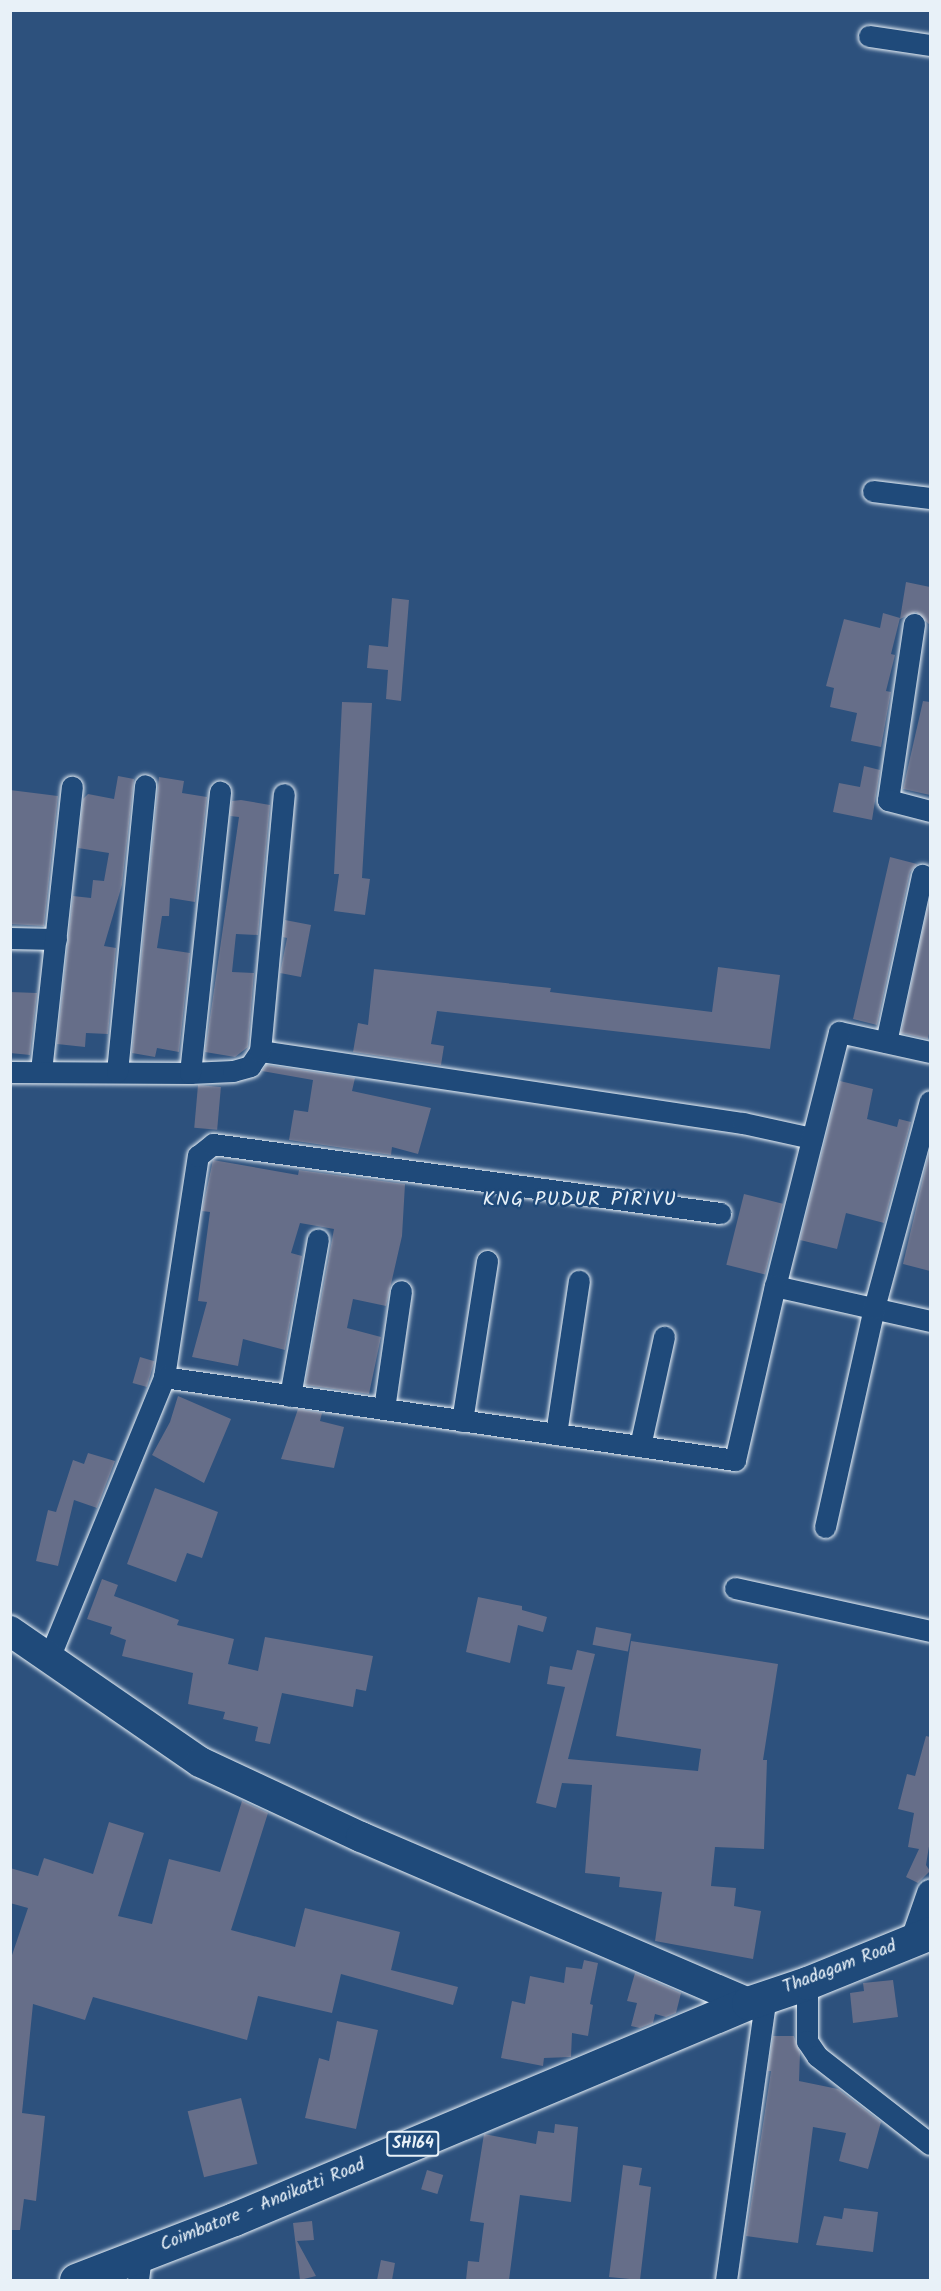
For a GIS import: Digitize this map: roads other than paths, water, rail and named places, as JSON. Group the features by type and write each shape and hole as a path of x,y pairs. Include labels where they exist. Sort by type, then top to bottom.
{"main road":[{"path":"10,1631 200,1762 361,1837 757,1999"},
{"name":"Thadagam Road","path":"757,1999 807,1983 922,1936"},
{"name":"Coimbatore - Anaikatti Road","path":"76,2280 139,2268 757,1999"}],"street":[{"path":"869,36 930,45"},
{"path":"873,491 930,498"},
{"path":"914,624 888,800 930,811"},
{"path":"117,1072 145,785"},
{"path":"41,1071 72,787"},
{"path":"190,1073 220,792"},
{"path":"10,1072 190,1073 233,1071 250,1066 260,1051 284,794"},
{"path":"886,1042 922,875"},
{"path":"10,938 56,939"},
{"path":"164,1377 735,1460 775,1286 839,1032 930,1052"},
{"path":"260,1051 744,1123 811,1138"},
{"path":"825,1527 874,1308 930,1101"},
{"path":"50,1658 164,1377 198,1156 213,1144 720,1213"},
{"path":"290,1396 318,1239"},
{"path":"462,1421 487,1261"},
{"path":"556,1434 579,1281"},
{"path":"775,1286 930,1321"},
{"path":"384,1410 401,1291"},
{"path":"640,1446 664,1337"},
{"path":"735,1588 930,1630"},
{"path":"922,1936 930,1893"},
{"path":"807,1983 807,2041 817,2056 930,2144"},
{"path":"726,2280 757,1999"}],"district":[{"name":"KNG PUDUR PIRIVU","path":"580,1200"}]}
